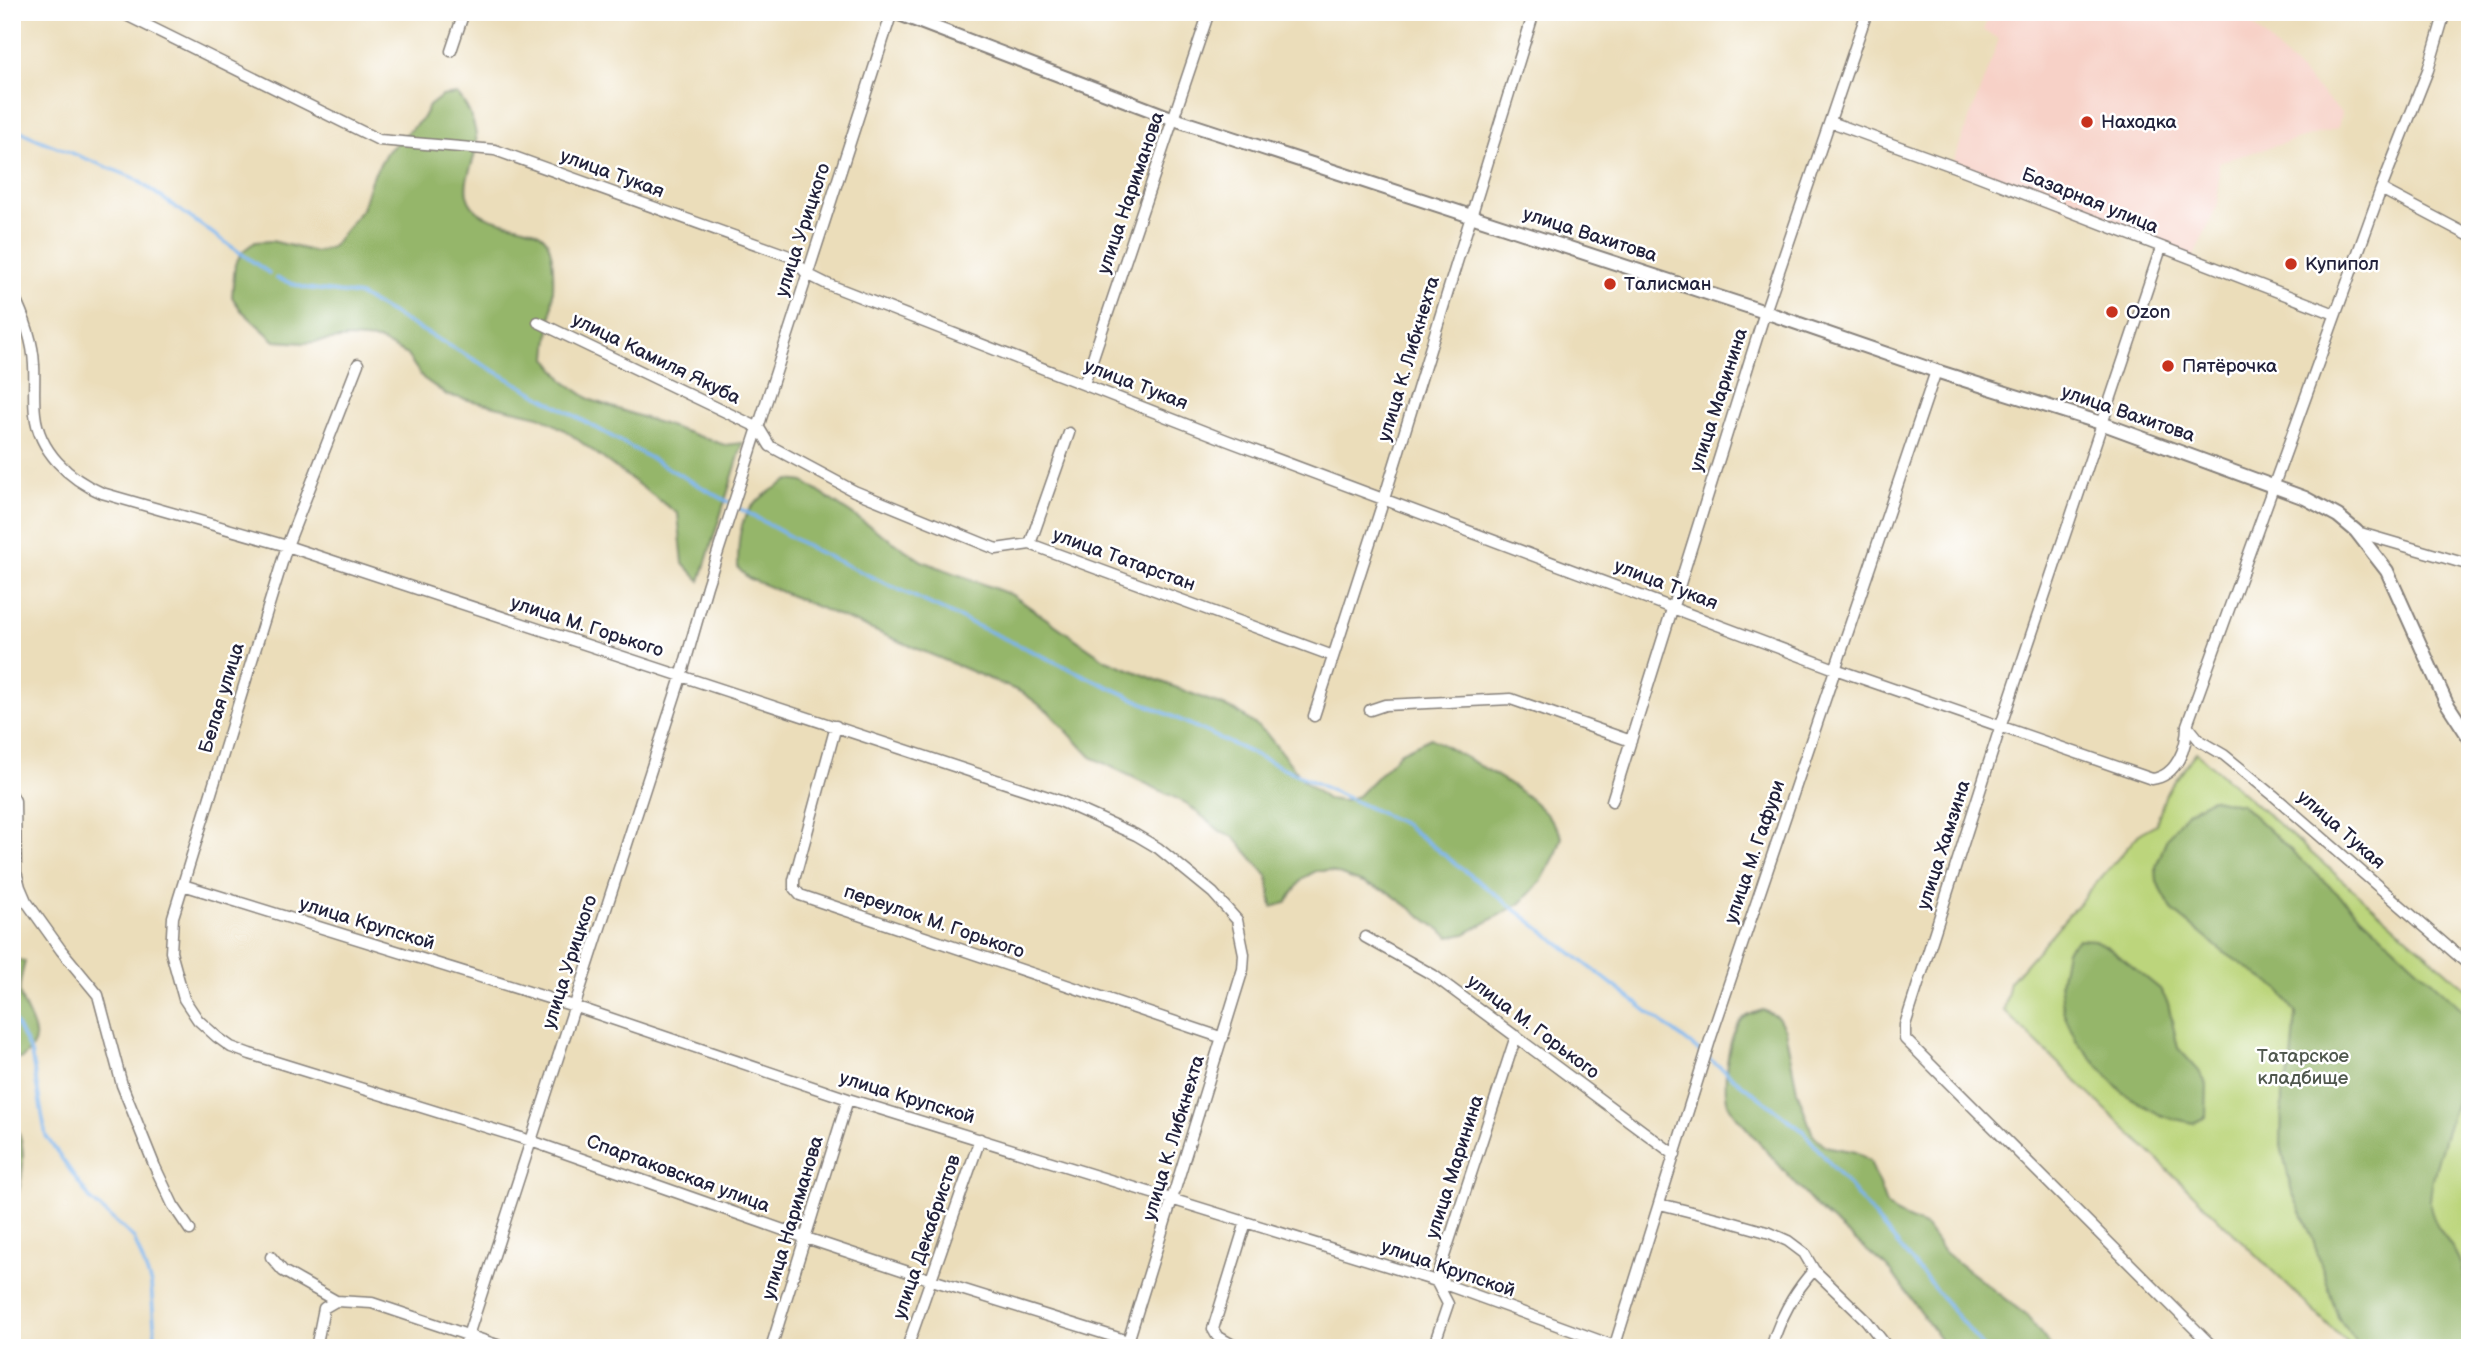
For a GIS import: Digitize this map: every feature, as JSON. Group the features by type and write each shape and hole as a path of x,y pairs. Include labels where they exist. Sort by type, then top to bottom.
{"street":[{"name":"улица Тукая","path":"120,12 379,140 495,150 792,257 807,274 1084,384 1384,499 2000,728 2152,779 2162,778 2171,771 2187,740 2187,725"},
{"path":"451,51 464,12"},
{"name":"улица Урицкого","path":"464,1348 893,12"},
{"name":"улица Вахитова","path":"893,12 1174,119 2101,423 2305,498 2338,516 2356,531 2470,565"},
{"name":"улица Нариманова","path":"1084,384 1209,12"},
{"name":"улица К. Либкнехта","path":"1314,716 1534,12"},
{"name":"улица Маринина","path":"1612,801 1765,312 1867,12"},
{"path":"2187,725 2335,314 2428,70 2445,12"},
{"name":"Базарная улица","path":"1831,122 1976,174 2335,314"},
{"path":"2381,189 2470,236"},
{"name":"улица Хамзина","path":"2161,248 2000,728 1905,1025 1905,1039 2214,1348"},
{"name":"улица М. Горького","path":"12,292 28,333 34,363 35,416 40,433 60,466 86,486 102,493 287,546 1060,801 1136,835 1168,856 1233,913 1242,937"},
{"name":"улица Камиля Якуба","path":"538,322 759,428"},
{"name":"Белая улица","path":"217,1037 198,1020 184,999 171,952 173,917 287,546 358,364"},
{"name":"улица М. Гафури","path":"1616,1347 1711,1037 1936,371"},
{"name":"улица Татарстан","path":"759,428 770,446 854,491 996,549 1030,544 1333,656"},
{"path":"1030,544 1069,433"},
{"path":"2356,531 2387,571 2446,702 2470,739"},
{"path":"1370,710 1385,705 1511,699 1631,741"},
{"name":"улица Тукая","path":"2187,725 2200,741 2224,755 2273,795 2470,966"},
{"name":"переулок М. Горького","path":"836,726 794,880 794,888 800,895 1223,1038"},
{"path":"12,795 15,801 16,872 20,887 26,901 61,950 98,995 122,1085 155,1167 173,1205 190,1230"},
{"name":"улица Крупской","path":"183,885 574,1006 848,1098 1172,1201 1436,1281 1616,1347"},
{"name":"улица К. Либкнехта","path":"1127,1344 1243,969 1242,937"},
{"name":"улица М. Горького","path":"1365,937 1433,975 1675,1155"},
{"name":"улица Маринина","path":"1436,1281 1516,1035"},
{"name":"Спартаковская улица","path":"217,1037 231,1047 250,1054 531,1141 806,1238 1127,1344"},
{"name":"улица Нариманова","path":"771,1348 848,1098"},
{"name":"улица Декабристов","path":"907,1348 980,1139"},
{"path":"1660,1204 1770,1233 1788,1241 1804,1253 1814,1270 1866,1320 1888,1348"},
{"path":"1238,1348 1217,1336 1213,1329 1246,1222"},
{"path":"271,1257 284,1271 336,1301 372,1303 506,1348"},
{"path":"1770,1348 1793,1297 1814,1270"},
{"path":"1433,1348 1448,1304 1436,1281"},
{"path":"316,1348 324,1308 336,1301"}],"shaded area":[{"path":"1991,12 2244,12 2255,27 2341,113 2338,128 2219,162 2218,204 2193,258 1953,163 1999,39 1983,30"}],"green space":[{"path":"457,94 466,106 475,129 475,153 467,184 467,195 472,206 493,219 530,229 547,241 553,265 553,281 547,358 565,382 591,400 725,445 743,443 700,581 683,563 678,514 566,431 539,416 447,395 423,378 406,354 378,340 349,338 305,343 275,341 241,310 232,297 235,264 243,251 255,242 272,241 316,252 332,247 362,209 371,180 386,153 422,119 429,106 442,96"},
{"path":"789,480 804,482 922,561 1012,595 1106,660 1236,711 1265,732 1304,781 1327,799 1343,801 1358,796 1401,752 1431,738 1504,780 1538,806 1562,837 1557,852 1542,880 1521,903 1465,934 1450,937 1388,892 1330,871 1316,871 1303,878 1286,903 1272,907 1268,877 1234,837 1220,831 1186,803 1091,757 1049,712 1023,693 748,578 738,568 742,524 753,505"},
{"name":"Татарское кладбище","path":"2196,752 2470,992 2470,1348 2352,1348 2004,1011 2010,982 2140,833 2156,824 2166,793"},
{"path":"2211,799 2241,804 2462,1009 2467,1032 2462,1080 2440,1153 2430,1200 2433,1217 2457,1255 2466,1285 2470,1348 2360,1348 2338,1317 2312,1237 2292,1192 2281,1146 2282,1095 2292,1061 2296,1014 2279,989 2222,951 2173,911 2157,882 2156,867 2167,838 2187,812"},
{"path":"2078,939 2094,940 2108,947 2160,989 2168,1003 2178,1048 2199,1071 2207,1085 2206,1117 2193,1123 2162,1116 2123,1093 2077,1042 2064,1014 2060,983 2066,950"},
{"path":"12,959 25,961 20,994 35,1036 30,1051 21,1059 12,1057"},
{"path":"1763,1010 1778,1017 1785,1030 1797,1090 1813,1135 1825,1146 1856,1152 1870,1161 1886,1204 1897,1214 1926,1227 1944,1252 2026,1315 2052,1348 1946,1348 1891,1271 1817,1208 1735,1115 1728,1104 1726,1092 1727,1060 1732,1039 1744,1018"},
{"path":"12,1120 21,1141 23,1165 12,1211"}],"waterway":[{"path":"12,126 32,137 134,178 269,273"},
{"path":"276,278 305,288 359,295 814,550 1404,824 1803,1131 1984,1348"},
{"path":"12,1016 31,1053 46,1136 91,1200 134,1238 151,1284 155,1336 153,1348"}],"place":[{"name":"Находка","path":"2087,122"},
{"name":"Купипол","path":"2291,264"},
{"name":"Талисман","path":"1610,284"},
{"name":"Ozon","path":"2112,312"},
{"name":"Пятёрочка","path":"2168,366"}]}
